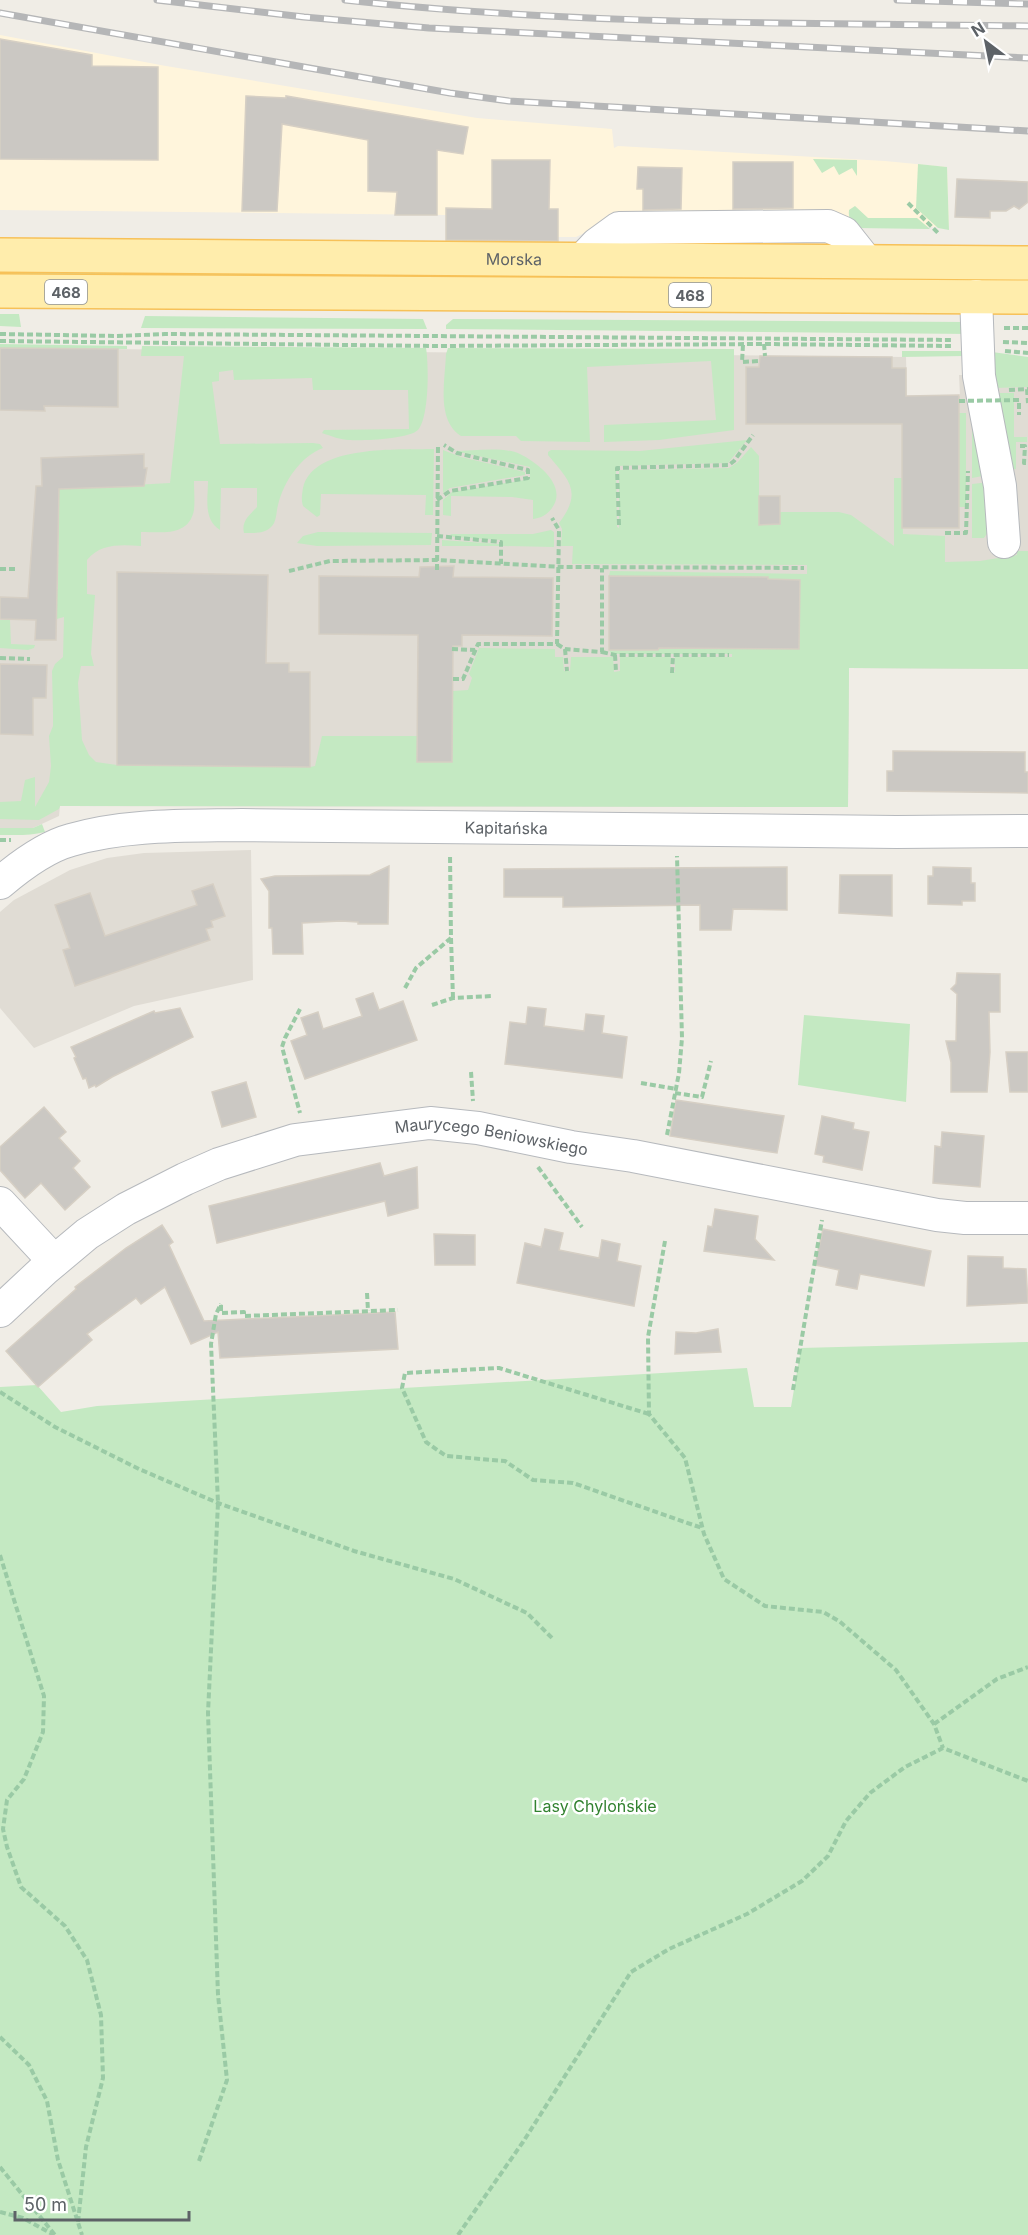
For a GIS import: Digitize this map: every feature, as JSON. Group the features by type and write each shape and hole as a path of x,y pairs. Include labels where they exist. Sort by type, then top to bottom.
{"main road":[{"name":"Morska","path":"0,255 1028,263"},
{"name":"468","path":"0,291 1028,297"}],"street":[{"path":"976,297 983,338 979,376 1000,486 1004,542"},
{"name":"Kapitańska","path":"0,883 43,852 70,840 124,829 242,825 897,832 1028,831"},
{"name":"Maurycego Beniowskiego","path":"0,1311 87,1234 126,1209 219,1164 295,1140 430,1123 478,1128 571,1147 633,1156 937,1215 965,1218 1028,1218"},
{"path":"0,1203 54,1262"}],"path":[{"path":"908,202 938,233"},
{"path":"0,341 436,346 743,345 983,338 1028,328"},
{"path":"0,334 983,338 1028,343"},
{"path":"983,338 1028,353"},
{"path":"764,344 765,356"},
{"path":"743,345 742,362 760,361"},
{"path":"1027,392 1028,403"},
{"path":"959,401 1019,400 1019,415"},
{"path":"618,525 616,468 729,465 753,435"},
{"path":"437,570 438,444"},
{"path":"437,500 450,491 528,478 528,470 457,453 444,445"},
{"path":"552,518 559,530 557,644"},
{"path":"437,536 501,542 501,564"},
{"path":"289,572 330,561 437,560 602,568 804,568"},
{"path":"0,568 18,569"},
{"path":"602,568 602,652"},
{"path":"453,679 463,679 478,644 557,644 565,649 615,655 729,655"},
{"path":"452,648 476,650"},
{"path":"565,649 567,671"},
{"path":"615,655 616,672"},
{"path":"672,673 673,655"},
{"path":"0,658 30,659"},
{"path":"449,843 453,998"},
{"path":"666,1142 676,1091 682,1038 676,855"},
{"path":"405,988 416,968 451,938"},
{"path":"432,1005 453,998 493,996"},
{"path":"300,1010 282,1047 301,1118"},
{"path":"641,1083 702,1097 711,1061"},
{"path":"471,1072 474,1107"},
{"path":"532,1160 582,1227"},
{"path":"793,1390 822,1218"},
{"path":"649,1414 648,1337 665,1241"},
{"path":"368,1293 368,1311"},
{"path":"199,2161 227,2080 218,1995 208,1713 218,1503 211,1344 216,1314 221,1304 221,1313 244,1312 244,1316 399,1310"},
{"path":"703,1528 573,1483 534,1480 505,1461 446,1456 426,1442 402,1388 405,1373 499,1368 649,1414 685,1458 703,1528 724,1579 765,1606 823,1612 839,1621 896,1670 934,1724 943,1748"},
{"path":"0,1392 55,1427 139,1469 218,1503 354,1551 454,1579 527,1613 552,1638"},
{"path":"0,1559 44,1696 43,1732 24,1779 7,1800 3,1829 21,1887 65,1926 87,1960 101,2014 103,2078 86,2147 78,2222"},
{"path":"934,1724 997,1679 1028,1667"},
{"path":"458,2235 523,2142 631,1972 669,1949 747,1914 802,1881 828,1856 846,1821 870,1793 905,1767 943,1748 1028,1781"},
{"path":"0,2037 29,2066 47,2101 58,2160 82,2235"},
{"path":"0,2167 55,2235"},
{"path":"0,2212 23,2218 55,2235"}],"shaded area":[{"path":"0,35 166,66 477,118 612,129 614,148 618,146 885,161 947,167 949,227 613,219 576,237 558,237 557,241 446,240 446,215 0,210"},
{"path":"0,348 906,357 907,396 960,396 959,375 1028,376 1028,669 849,668 848,807 60,806 59,816 33,828 0,828"},
{"path":"251,850 253,980 134,1006 34,1048 0,1008 0,912 14,900 70,870 107,858 144,853"}],"green space":[{"path":"813,159 857,160 857,176 852,168 839,175 834,166 822,173"},
{"path":"918,164 947,167 949,230 938,228 916,208"},
{"path":"855,206 868,218 917,218 930,229 856,228 850,220 849,213 849,210"},
{"path":"0,270 1028,276 1028,284 0,276"},
{"path":"0,314 19,314 21,327 0,326"},
{"path":"145,316 423,319 427,329 141,328"},
{"path":"453,319 969,322 970,334 446,329 446,325"},
{"path":"0,344 127,346 127,349 0,348"},
{"path":"142,346 426,348 428,378 426,403 422,424 413,433 385,439 346,440 322,433 324,430 409,429 408,390 313,390 312,378 234,380 233,370 219,372 219,381 212,382 220,444 313,443 320,444 323,448 307,457 294,471 284,487 274,522 266,531 244,533 243,529 245,522 257,507 257,488 221,488 220,530 209,514 208,481 194,481 194,510 186,525 173,531 141,532 141,546 105,548 87,560 87,594 95,595 91,654 94,666 81,666 78,683 82,740 89,755 96,762 117,765 310,767 315,766 322,736 417,736 417,762 453,691 468,690 472,678 469,674 479,648 555,649 555,657 563,657 564,671 570,671 571,657 613,657 614,672 620,671 620,657 671,657 670,672 675,672 675,657 732,657 732,654 611,654 609,650 799,649 799,580 768,579 768,577 609,576 610,571 807,574 807,565 572,564 573,546 561,546 562,529 559,523 566,512 572,494 567,479 548,455 551,450 640,451 747,440 728,463 616,466 617,527 619,528 619,470 729,468 738,462 751,447 759,456 759,525 780,524 780,512 839,512 851,515 894,546 894,478 902,478 903,534 945,536 945,562 980,561 1017,555 1017,551 1028,551 1028,669 849,668 848,807 60,806 59,809 39,820 0,819 0,802 21,801 25,780 35,777 35,807 49,782 51,766 49,736 53,726 52,671 55,664 63,657 64,617 53,620 54,589 58,589 59,489 170,483 184,356 141,356"},
{"path":"448,348 734,349 734,430 659,440 604,442 604,425 716,420 711,361 587,367 590,442 521,441 516,436 461,436 453,429 445,410 444,388"},
{"path":"902,351 964,351 964,356 902,357"},
{"path":"992,352 1028,357 1028,387 995,388"},
{"path":"990,393 1014,393 1014,437 1027,437 1027,442 1016,442 1016,469 1007,470"},
{"path":"972,406 988,475 972,478"},
{"path":"959,413 966,413 966,507 959,507"},
{"path":"434,449 433,515 425,515 426,495 321,494 320,515 317,517 303,506 303,488 310,474 323,463 360,452"},
{"path":"443,450 461,457 525,472 525,475 450,488 443,493"},
{"path":"505,450 527,458 542,469 554,484 556,500 552,508 544,516 533,519 533,500 512,497 451,496 451,516 443,515 443,500 452,492 530,479 530,467 454,451"},
{"path":"990,482 988,532 984,538 972,538 972,484"},
{"path":"551,530 554,532 554,547 503,546 502,540 453,537 450,534 533,534"},
{"path":"318,532 432,533 431,545 317,546 297,543 303,536"},
{"path":"442,540 499,544 499,546 442,546"},
{"path":"0,620 10,620 11,644 35,645 34,648 28,650 0,648"},
{"path":"42,824 45,832 28,835 0,835 0,828 33,828"},
{"path":"804,1015 910,1024 906,1102 798,1085"},
{"name":"Lasy Chylońskie","path":"1028,1342 1028,2235 0,2235 0,1387 37,1385 61,1412 97,1406 747,1368 754,1407 791,1407 801,1348"}],"building":[{"path":"0,39 92,55 92,66 158,67 158,160 0,159"},
{"path":"246,96 286,98 286,96 468,127 463,154 437,150 437,215 395,215 397,192 368,191 368,140 282,124 277,211 242,211"},
{"path":"492,160 550,160 549,209 558,209 558,241 446,240 446,208 492,209"},
{"path":"733,162 793,162 793,208 733,209"},
{"path":"638,167 682,168 681,209 643,210 643,189 637,189"},
{"path":"957,179 1028,182 1028,202 1019,209 1014,206 1006,211 990,211 990,218 955,217"},
{"path":"0,348 118,349 118,407 44,406 45,411 0,410"},
{"path":"760,356 892,357 892,368 906,368 906,396 959,395 959,528 902,528 902,424 746,424 746,367 759,367"},
{"path":"144,454 144,468 147,468 144,486 59,489 56,640 35,640 36,620 0,619 0,597 28,598 36,486 42,486 41,458"},
{"path":"759,496 780,496 780,524 759,525"},
{"path":"454,566 453,577 553,578 552,636 462,635 462,646 453,646 452,762 417,762 418,635 319,634 319,576 419,577 420,567"},
{"path":"117,572 268,575 266,663 289,663 289,672 310,672 310,767 117,765"},
{"path":"609,576 768,577 768,579 800,580 799,649 609,650"},
{"path":"0,664 47,665 46,698 33,698 33,735 0,734"},
{"path":"893,751 1025,752 1028,793 887,791 887,771 893,771"},
{"path":"389,866 388,924 358,924 358,922 341,921 302,923 303,954 273,954 272,928 269,928 269,891 261,879 275,876 370,875"},
{"path":"787,867 787,910 733,909 731,930 700,930 700,905 563,907 563,897 504,897 504,869"},
{"path":"933,867 971,868 971,883 975,883 975,901 962,901 962,905 928,904 928,876 933,876"},
{"path":"840,875 892,875 892,916 839,913"},
{"path":"213,884 225,916 211,921 213,927 206,929 210,940 75,986 63,950 70,948 55,905 90,893 105,936 197,905 192,891"},
{"path":"957,973 1000,974 1000,1012 989,1012 990,1052 987,1092 951,1092 951,1062 946,1041 956,1041 957,994 951,989 956,984"},
{"path":"373,993 379,1010 403,1001 417,1040 305,1079 291,1041 307,1035 301,1018 318,1012 323,1029 362,1016 356,999"},
{"path":"528,1007 546,1009 544,1026 584,1031 586,1014 604,1016 602,1033 627,1037 622,1078 505,1064 510,1022 526,1024"},
{"path":"180,1008 193,1037 96,1087 95,1085 89,1088 86,1078 83,1079 71,1047 154,1011 155,1013"},
{"path":"1006,1052 1028,1052 1028,1092 1010,1092"},
{"path":"246,1082 256,1117 222,1127 212,1092"},
{"path":"676,1100 784,1116 777,1153 670,1136"},
{"path":"44,1107 66,1132 59,1138 80,1161 73,1168 90,1187 65,1210 41,1183 25,1198 0,1170 0,1147"},
{"path":"822,1116 854,1123 853,1129 869,1132 862,1170 823,1162 824,1156 815,1154"},
{"path":"942,1132 984,1136 980,1187 933,1183 935,1146 941,1147"},
{"path":"380,1163 384,1176 417,1167 418,1208 388,1216 385,1201 217,1243 209,1206"},
{"path":"715,1209 758,1216 755,1239 774,1260 704,1251 708,1226 712,1227"},
{"path":"162,1225 173,1242 169,1245 204,1321 395,1312 398,1349 220,1358 218,1332 191,1344 165,1287 141,1304 136,1298 87,1334 92,1340 38,1387 6,1351 76,1289 75,1287 126,1248"},
{"path":"545,1229 563,1233 559,1250 599,1258 602,1240 620,1244 617,1261 641,1266 634,1306 517,1283 525,1243 541,1247"},
{"path":"823,1229 931,1251 924,1286 860,1274 857,1289 836,1285 839,1270 815,1265"},
{"path":"434,1234 475,1235 475,1265 435,1265"},
{"path":"968,1256 1003,1257 1003,1268 1026,1269 1028,1303 967,1306"},
{"path":"718,1329 721,1352 675,1354 676,1332 696,1333"}],"railway":[{"path":"157,0 304,17 429,28 1028,58"},
{"path":"345,0 430,8 600,18 771,23 1028,26"},
{"path":"897,0 1028,4"},
{"path":"0,13 450,93 509,101 1028,131"}]}
